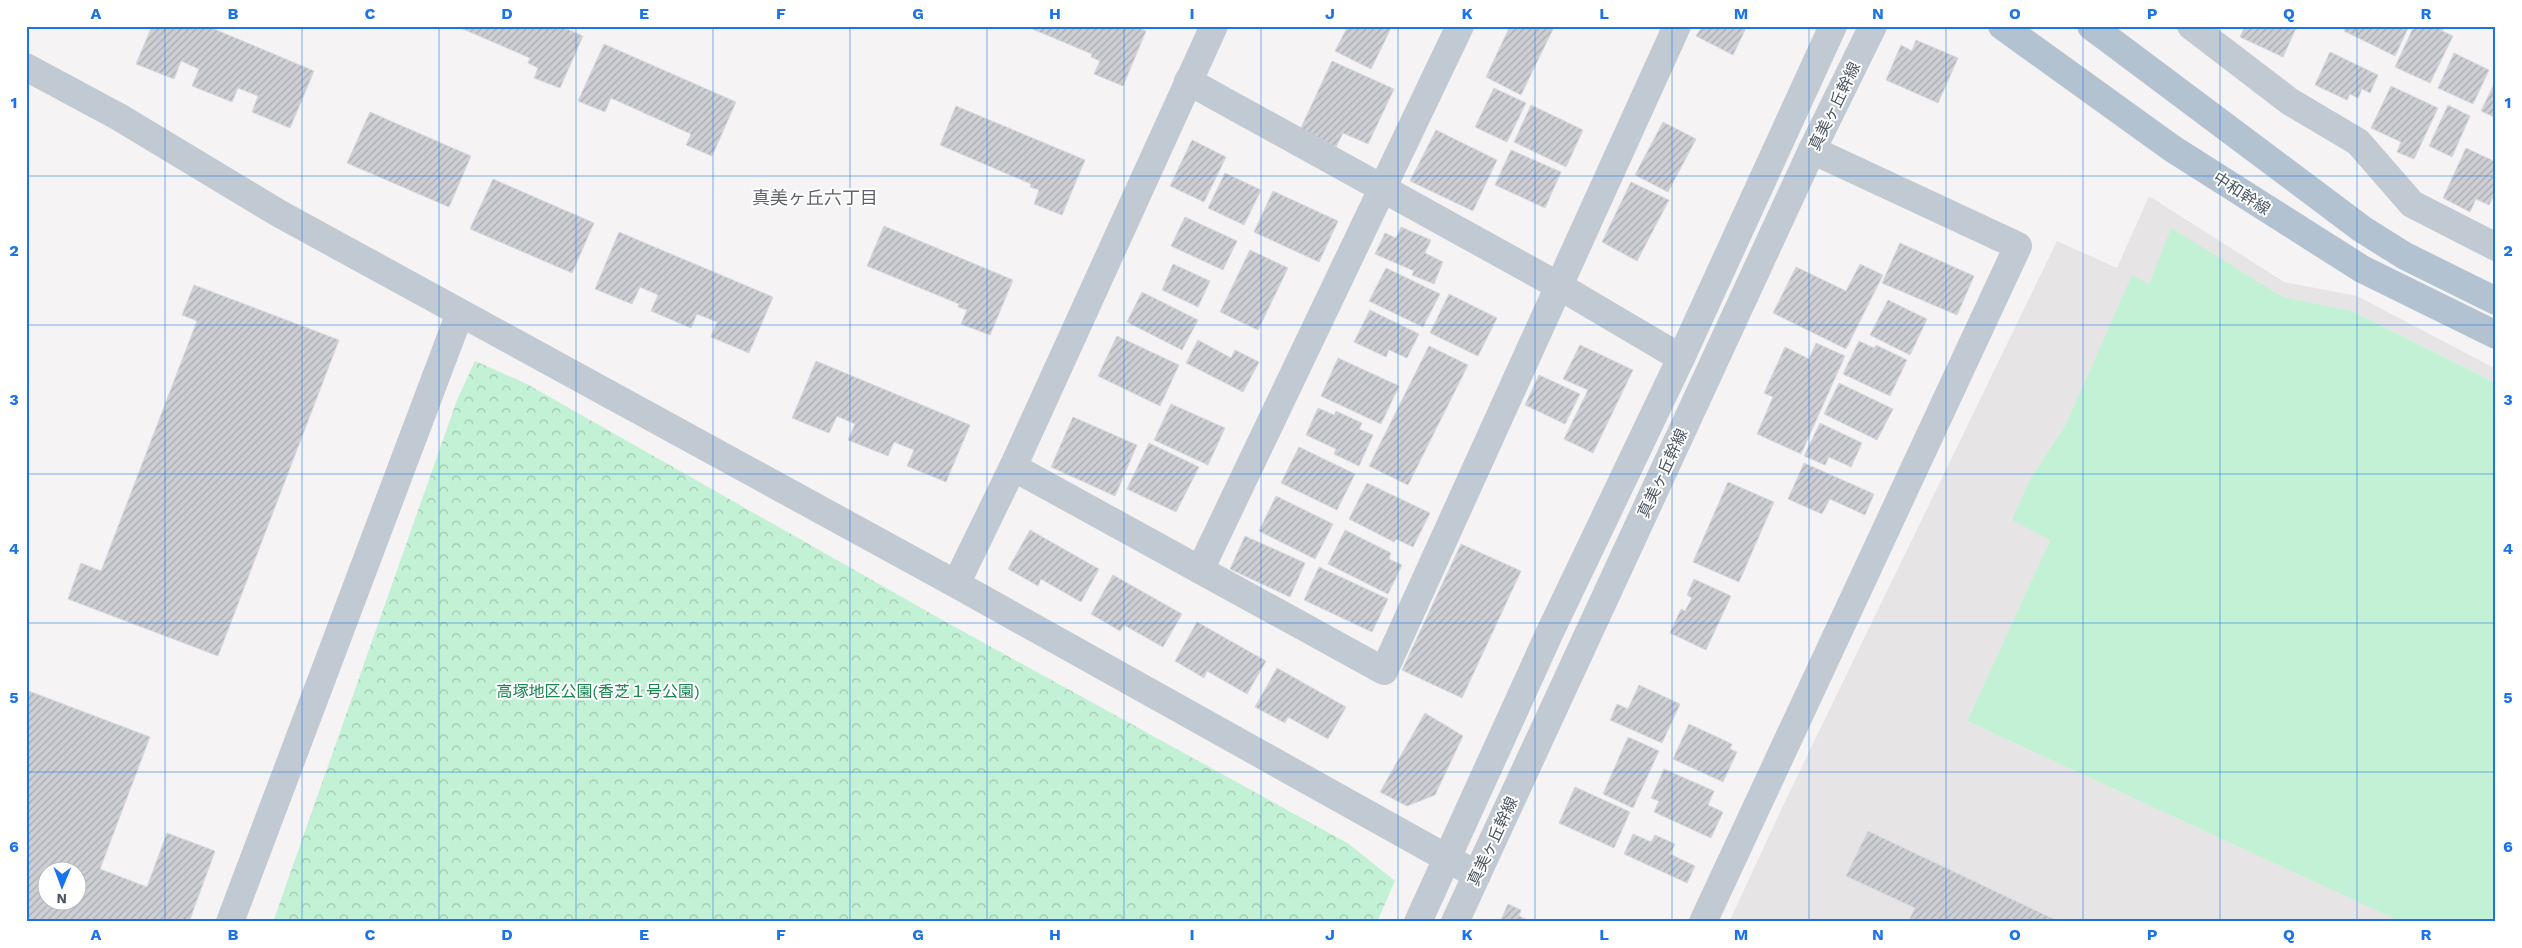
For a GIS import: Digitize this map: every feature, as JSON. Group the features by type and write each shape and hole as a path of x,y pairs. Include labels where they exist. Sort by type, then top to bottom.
{"main road":[{"name":"中和幹線","path":"2002,26 2172,149 2362,269 2496,335"},
{"path":"2091,26 2362,229 2405,256 2496,301"}],"street":[{"path":"956,584 1013,467 1214,26"},
{"path":"1200,570 1460,26"},
{"path":"1013,467 1384,671 1677,26"},
{"name":"真美ヶ丘幹線","path":"1418,922 1550,632 1681,358 1833,26"},
{"name":"真美ヶ丘幹線","path":"1455,922 1812,150 1873,26"},
{"path":"2191,26 2289,101 2358,142 2412,204 2496,247"},
{"path":"26,67 119,117 280,214 956,584 1477,875"},
{"path":"1188,80 1559,286 1681,358"},
{"path":"1703,922 2018,246 1812,150"},
{"path":"230,922 460,313"}],"shaded area":[{"path":"2149,196 2284,282 2357,296 2496,369 2496,383 2352,311 2283,297 2171,229 2149,284 2132,276 2066,424 2030,479 2013,520 2050,540 1967,721 2401,922 2060,922 1868,831 1847,876 1915,908 1908,922 1729,922 1790,791 2057,241 2117,268"}],"green space":[{"path":"2171,228 2283,297 2352,311 2496,383 2496,922 2401,922 1967,721 2050,540 2012,520 2030,479 2066,424 2132,275 2149,284"},
{"name":"高塚地区公園(香芝１号公園)","path":"475,361 525,383 937,617 1349,844 1395,881 1377,922 273,922 457,400"}],"building":[{"path":"152,26 207,26 314,71 290,128 252,112 258,96 238,88 232,102 192,86 199,69 181,61 174,79 136,64"},
{"path":"456,26 560,26 583,36 560,88 534,78 538,68 528,63 530,58"},
{"path":"1025,26 1135,26 1146,31 1123,86 1094,74 1100,61 1091,57 1092,54"},
{"path":"1348,26 1392,26 1371,69 1335,51"},
{"path":"1510,26 1554,27 1521,95 1486,77"},
{"path":"1702,26 1747,26 1733,55 1696,36"},
{"path":"2245,26 2297,26 2283,57 2240,37"},
{"path":"2346,26 2409,26 2395,56 2344,31"},
{"path":"2414,26 2444,26 2442,31 2453,36 2430,83 2395,67"},
{"path":"1916,40 1958,58 1938,103 1886,80 1901,45 1912,51"},
{"path":"604,44 736,102 712,156 686,145 691,134 611,98 605,112 578,101"},
{"path":"2330,52 2378,75 2370,93 2362,89 2358,98 2350,94 2347,100 2315,85"},
{"path":"2454,53 2489,70 2473,104 2438,88"},
{"path":"1332,61 1394,89 1368,144 1343,133 1336,147 1300,130"},
{"path":"2496,80 2496,118 2481,111"},
{"path":"2391,86 2438,108 2414,159 2397,152 2401,142 2371,128"},
{"path":"1494,88 1526,103 1507,142 1475,127"},
{"path":"1531,105 1583,130 1566,167 1514,142"},
{"path":"2448,105 2470,116 2452,157 2429,146"},
{"path":"956,106 1085,160 1062,215 1034,204 1039,190 1030,187 1031,184 940,145"},
{"path":"370,112 471,156 449,207 347,163"},
{"path":"1663,122 1696,139 1668,192 1635,175"},
{"path":"1436,130 1497,160 1473,211 1410,181"},
{"path":"1192,140 1226,157 1204,202 1170,186"},
{"path":"2466,148 2496,162 2496,191 2489,205 2476,199 2470,212 2443,198"},
{"path":"1511,150 1561,172 1545,208 1495,185"},
{"path":"1225,173 1261,190 1244,225 1208,208"},
{"path":"493,179 594,223 572,273 470,229"},
{"path":"1631,182 1669,200 1637,261 1602,242"},
{"path":"1273,191 1338,221 1319,262 1254,232"},
{"path":"1185,217 1237,241 1223,270 1171,246"},
{"path":"884,226 1013,280 990,335 961,324 967,310 958,307 959,304 867,266"},
{"path":"1401,227 1431,240 1425,253 1443,262 1434,284 1412,275 1414,271 1375,254 1385,233 1396,238"},
{"path":"619,232 773,297 749,353 711,337 717,322 697,314 691,328 651,311 658,295 640,287 632,304 595,289"},
{"path":"1900,243 1974,276 1957,315 1882,283"},
{"path":"1250,250 1288,268 1258,330 1220,312"},
{"path":"1173,264 1210,281 1198,307 1162,290"},
{"path":"1860,264 1883,275 1846,349 1773,313 1796,267 1846,291"},
{"path":"1386,268 1440,294 1423,327 1369,301"},
{"path":"194,285 339,340 218,656 68,599 81,563 101,571 197,321 182,315"},
{"path":"1142,292 1198,320 1182,350 1127,322"},
{"path":"1449,294 1497,318 1478,356 1430,333"},
{"path":"1888,300 1927,319 1910,355 1870,335"},
{"path":"1370,310 1419,334 1407,358 1389,350 1386,357 1354,342"},
{"path":"1117,336 1179,365 1160,406 1098,376"},
{"path":"1198,340 1231,358 1235,350 1259,362 1243,392 1186,363"},
{"path":"1859,341 1874,348 1876,345 1907,360 1890,396 1843,374"},
{"path":"1816,343 1845,356 1801,454 1757,434 1773,397 1764,393 1785,347 1809,359"},
{"path":"1580,345 1633,370 1593,453 1564,439 1588,390 1563,379"},
{"path":"1429,346 1468,365 1408,485 1369,466"},
{"path":"1338,358 1399,386 1381,424 1321,396"},
{"path":"816,361 970,425 946,482 907,466 914,450 894,442 888,456 848,440 855,424 837,416 829,433 792,418"},
{"path":"1539,375 1580,394 1565,424 1525,405"},
{"path":"1839,383 1893,409 1877,440 1824,414"},
{"path":"1171,404 1225,428 1208,465 1154,440"},
{"path":"1318,408 1334,415 1336,411 1362,423 1359,429 1373,435 1359,466 1334,454 1336,449 1306,435"},
{"path":"1073,417 1137,445 1115,496 1051,467"},
{"path":"1820,423 1862,443 1851,467 1829,457 1825,465 1804,456"},
{"path":"1149,443 1199,467 1176,512 1127,489"},
{"path":"1299,447 1355,474 1337,510 1281,483"},
{"path":"1804,463 1874,494 1865,515 1830,499 1822,514 1788,499"},
{"path":"1728,482 1774,502 1739,582 1693,562"},
{"path":"1367,483 1430,513 1413,547 1396,539 1394,542 1349,519"},
{"path":"1276,496 1333,524 1315,559 1259,531"},
{"path":"1030,530 1099,569 1081,602 1041,579 1038,586 1008,569"},
{"path":"1345,530 1391,553 1389,559 1402,565 1388,594 1328,564"},
{"path":"1245,536 1305,563 1290,597 1230,569"},
{"path":"1461,544 1521,571 1462,698 1402,670"},
{"path":"1319,567 1388,599 1372,632 1304,600"},
{"path":"1113,575 1182,614 1163,647 1124,625 1120,631 1091,614"},
{"path":"1694,579 1731,596 1706,650 1670,633 1681,609 1685,611 1692,598 1687,595"},
{"path":"1197,622 1266,661 1247,694 1207,671 1204,678 1175,661"},
{"path":"1277,668 1346,707 1328,739 1288,717 1285,723 1255,707"},
{"path":"1639,685 1680,704 1662,743 1610,720 1617,704 1628,709"},
{"path":"26,690 150,737 100,869 147,887 167,833 215,851 189,922 26,922"},
{"path":"1425,713 1463,736 1435,795 1407,806 1380,792"},
{"path":"1689,724 1732,744 1730,749 1737,752 1723,782 1673,759"},
{"path":"1628,737 1659,751 1633,808 1603,794"},
{"path":"1664,769 1714,791 1708,805 1723,812 1711,838 1654,812 1659,801 1651,798"},
{"path":"1575,787 1630,812 1614,848 1559,823"},
{"path":"1868,831 2060,922 1908,922 1915,908 1846,876"},
{"path":"1633,834 1651,842 1655,835 1675,844 1670,854 1695,866 1687,883 1624,854"},
{"path":"1508,904 1521,910 1519,916 1532,922 1500,922"}],"district":[{"name":"真美ヶ丘六丁目","path":"815,198"}]}
